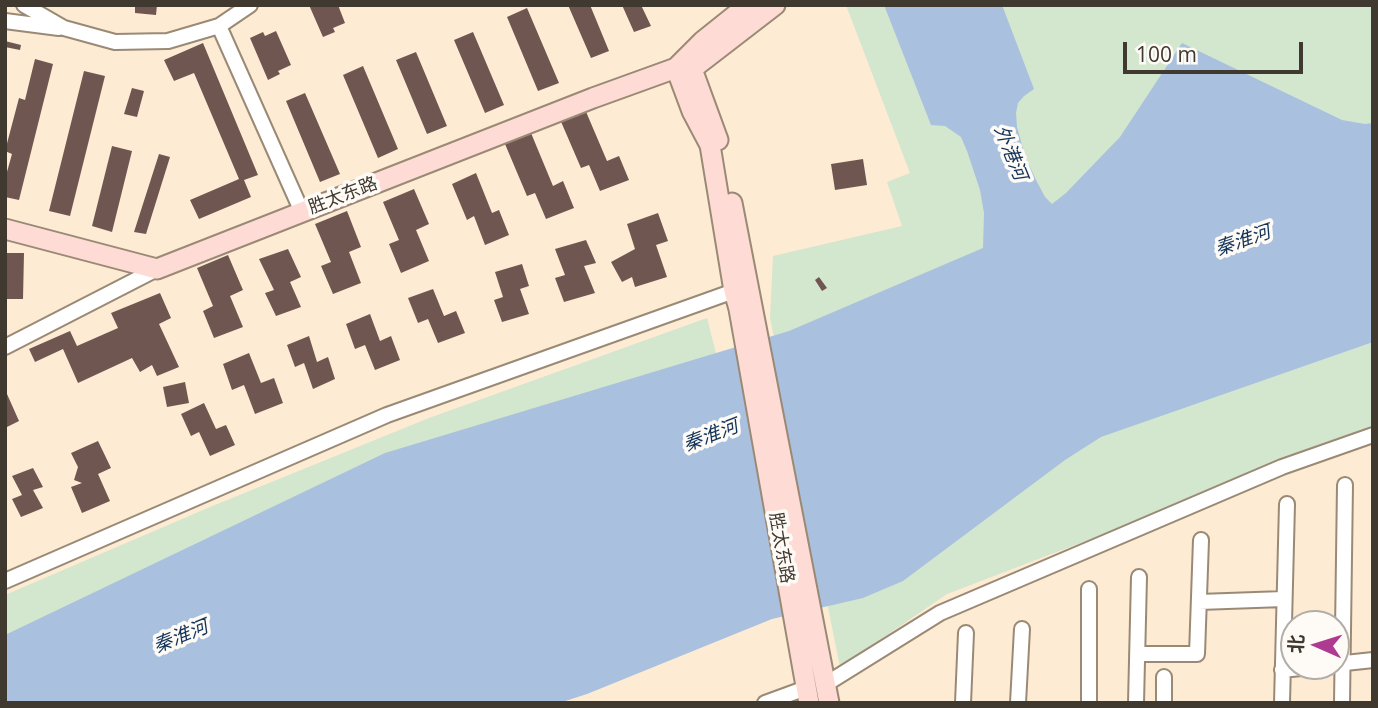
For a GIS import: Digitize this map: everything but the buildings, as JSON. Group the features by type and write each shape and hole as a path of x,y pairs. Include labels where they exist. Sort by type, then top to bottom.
{"main road":[{"name":"胜太东路","path":"684,68 703,41 748,5"},
{"name":"胜太东路","path":"157,269 593,98 684,68 775,5"},
{"name":"胜太东路","path":"684,68 720,146 744,298 817,695"},
{"path":"5,229 157,269"}],"street":[{"path":"24,5 64,28"},
{"path":"5,22 64,28 115,42 168,41 219,26 250,5"},
{"path":"219,26 302,212"},
{"path":"5,347 157,269"},
{"path":"5,581 387,415 744,298"},
{"path":"765,703 817,695 940,613 1282,467 1373,435"},
{"path":"1341,610 1345,485"},
{"path":"1284,610 1287,504"},
{"path":"1137,654 1197,654 1201,540"},
{"path":"1136,703 1139,577"},
{"path":"1088,703 1090,589"},
{"path":"1199,603 1284,599"},
{"path":"1018,703 1021,629"},
{"path":"963,703 967,633"},
{"path":"1350,663 1373,660"},
{"path":"1164,677 1164,703"},
{"path":"1282,680 1282,703"},
{"path":"1340,680 1342,703"}],"green space":[{"path":"846,5 1373,5 1373,426 947,594 840,667 770,318 773,256 902,226 887,182 910,173"},
{"path":"707,318 719,365 5,703 5,595 210,507 429,418"}],"water":[{"path":"884,5 1002,5 1034,89 1018,103 1017,127 1025,156 1045,197 1052,204 1120,137 1182,43 1342,120 1373,123 1373,342 1101,437 1065,460 903,581 863,598 772,619 559,703 5,703 5,635 385,453 789,331 983,248 984,213 980,190 967,151 961,137 945,126 931,125"}],"water label":[{"name":"外港河","path":"1010,153"},
{"name":"秦淮河","path":"1243,241"},
{"name":"秦淮河","path":"711,436"},
{"name":"秦淮河","path":"181,637"}]}
